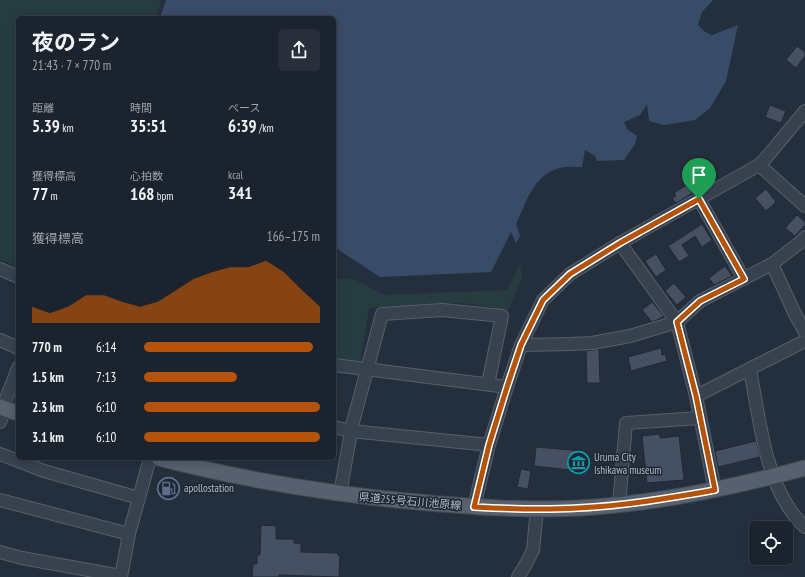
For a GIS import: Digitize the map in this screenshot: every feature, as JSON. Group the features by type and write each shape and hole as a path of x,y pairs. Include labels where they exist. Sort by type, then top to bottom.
{"main road":[{"name":"県道255号石川池原線","path":"168,460 225,473 340,494 474,507 537,509 619,505 715,490 774,477 805,468"}],"street":[{"path":"474,507 489,445 521,345 543,300 570,274 620,243 759,165 805,111"},
{"path":"759,165 805,206"},
{"path":"699,199 744,279"},
{"path":"521,345 592,342 630,336 677,322 700,301 772,264 805,237"},
{"path":"620,243 677,322 696,396 715,490"},
{"path":"696,396 750,370 803,337 795,314 772,264"},
{"path":"0,269 16,276"},
{"path":"340,494 351,431 366,369 382,314 442,310 502,316 488,384"},
{"path":"0,340 16,347"},
{"path":"336,365 507,387"},
{"path":"750,370 769,466 781,494 791,511 805,527"},
{"path":"6,412 6,399 16,373"},
{"path":"619,505 626,423 700,418"},
{"path":"336,427 351,431 489,445"},
{"path":"0,454 44,471 139,498"},
{"path":"0,552 22,558 121,576 129,534 149,460"},
{"path":"0,500 129,534"},
{"path":"518,577 533,550 537,509"}],"green space":[{"path":"0,0 161,0 157,16 16,16 16,265 0,260"},
{"path":"520,263 522,278 508,310 462,303 369,308 360,362 336,359 336,278 356,280 384,295 507,290"}],"water":[{"path":"166,0 713,0 702,12 698,25 705,32 712,35 738,25 726,81 710,108 695,120 664,125 649,121 647,104 640,115 624,122 627,129 637,136 635,144 624,160 597,161 595,156 585,150 582,167 560,168 543,176 532,190 516,224 520,236 516,243 511,232 491,272 380,277 336,248 336,16 161,16"}],"building":[{"path":"797,46 805,52 805,56 796,68 786,60"},
{"path":"770,105 786,111 781,123 765,117"},
{"path":"698,178 703,187 676,203 672,198 676,196 674,193"},
{"path":"766,189 776,202 766,211 755,198"},
{"path":"797,215 805,222 805,225 795,236 785,228"},
{"path":"702,224 712,240 702,247 695,236 682,245 689,256 679,262 668,246"},
{"path":"656,254 666,270 656,277 645,261"},
{"path":"725,266 732,276 714,285 709,278"},
{"path":"674,283 686,297 677,305 665,291"},
{"path":"652,302 664,316 652,322 642,310"},
{"path":"661,348 662,355 665,354 667,361 631,371 628,357"},
{"path":"599,349 600,383 587,383 586,351"},
{"path":"660,434 660,438 679,436 684,480 647,483 642,436"},
{"path":"756,441 760,457 718,467 715,451"},
{"path":"536,447 582,451 580,471 534,466"},
{"path":"521,469 531,471 528,489 517,487"},
{"path":"261,525 276,526 276,539 294,539 294,543 301,544 301,552 337,553 340,556 339,577 279,575 279,577 252,577 253,564 257,564 257,555 260,555"}],"place":[{"name":"Uruma City Ishikawa museum","path":"579,463"},
{"name":"apollostation","path":"169,488"}],"route":[{"path":"699,199 744,279 700,301 677,322 696,396 715,490 642,502 579,508 537,509 474,507 489,445 521,345 543,300 570,274 620,243 699,199"}]}
